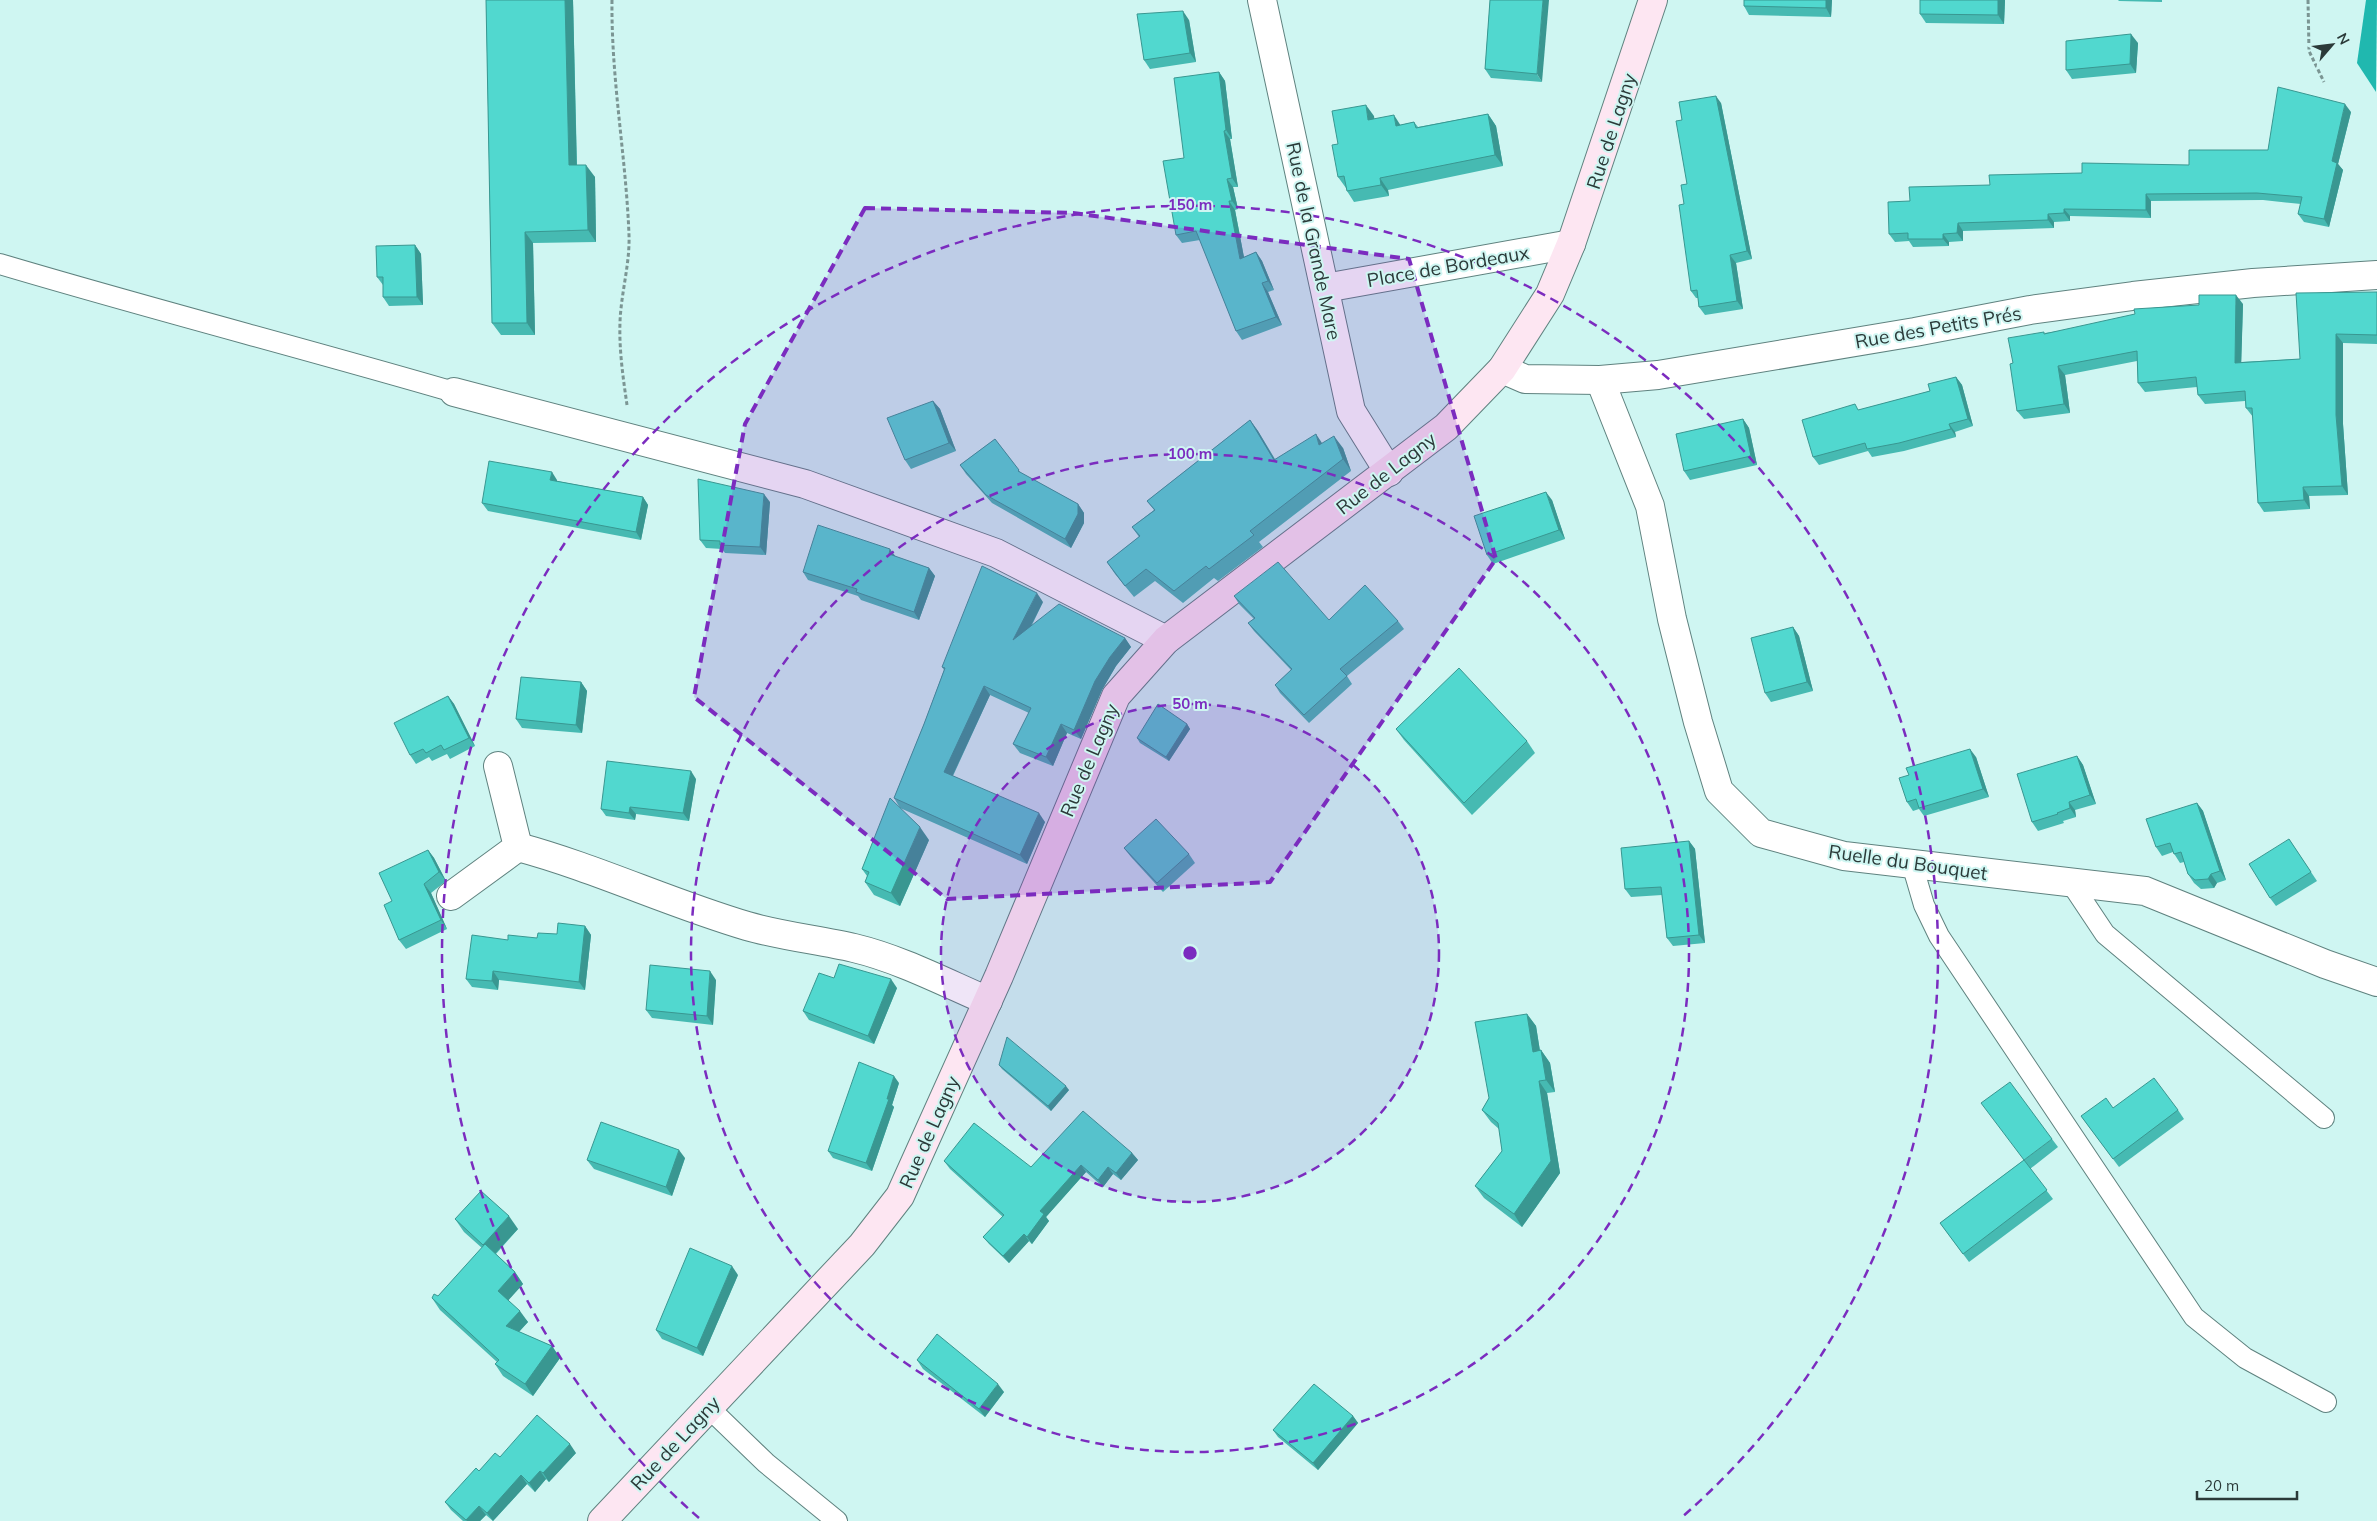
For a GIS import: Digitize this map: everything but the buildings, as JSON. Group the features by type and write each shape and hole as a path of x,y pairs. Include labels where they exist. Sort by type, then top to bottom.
{"main road":[{"name":"Rue de Lagny","path":"602,1521 862,1245 900,1196 988,1000 1116,696 1166,640 1446,427 1502,369 1550,294 1571,244 1589,196 1653,0"}],"street":[{"name":"Rue de la Grande Mare","path":"1262,0 1351,411 1389,472"},
{"name":"Place de Bordeaux","path":"1324,288 1571,244"},
{"name":"Rue des Petits Prés","path":"1502,369 1525,379 1600,380 1658,375 1915,332 2030,310 2124,297 2253,283 2377,275"},
{"name":"Ruelle du Bouquet","path":"1600,380 1650,506 1672,618 1698,722 1719,791 1761,833 1844,856 2145,891 2325,964 2377,982"},
{"path":"454,392 805,484 996,554 1166,640"},
{"path":"498,766 518,847"},
{"path":"518,847 554,857 671,901 748,926 856,948 924,973 988,1000"},
{"path":"452,896 518,847"}],"lane":[{"path":"0,264 120,300 342,359 454,392"},
{"path":"1912,864 1924,905 1939,936 2194,1317 2245,1358 2326,1402"},
{"path":"2070,883 2105,934 2324,1118"},
{"path":"708,1407 766,1463 837,1521"}],"path":[{"path":"612,0 612,45 628,222 629,252 620,320 620,352 628,415 627,436"},
{"path":"2308,0 2309,51 2324,82"}],"highlighted area":[{"path":"865,208 1073,213 1409,259 1496,559 1270,882 947,899 694,697 745,424"}],"water":[{"path":"2366,0 2377,0 2376,92 2357,63"}]}
